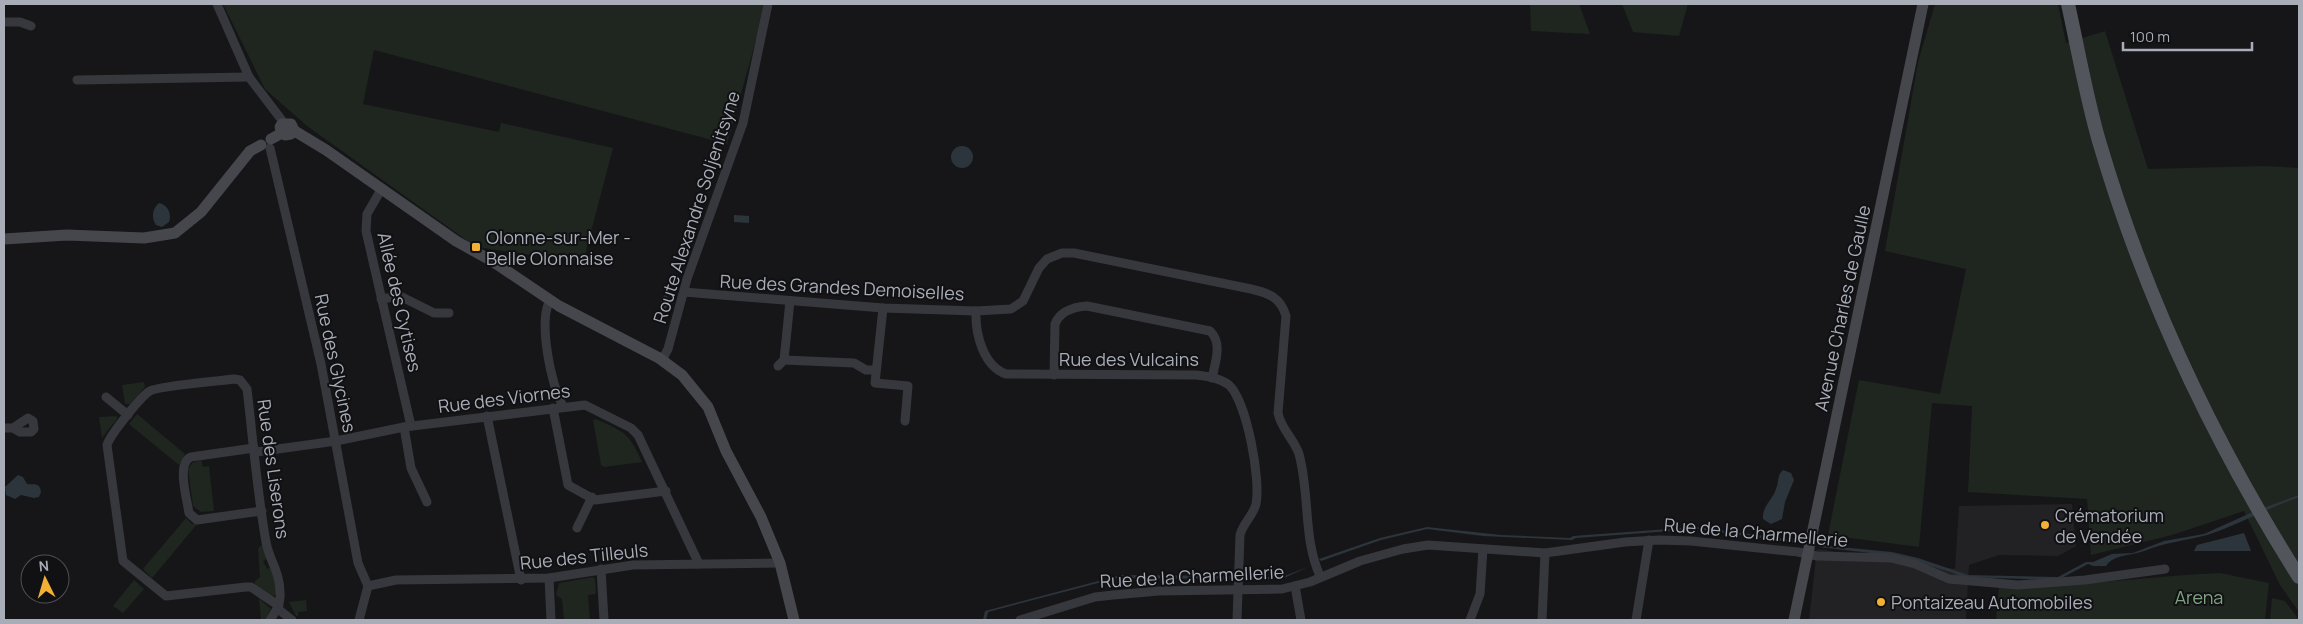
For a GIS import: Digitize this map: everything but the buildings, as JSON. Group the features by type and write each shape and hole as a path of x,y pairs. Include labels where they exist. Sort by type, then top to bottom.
{"main road":[{"path":"2068,4 2099,140 2150,291 2201,406 2254,502 2299,577"}],"street":[{"path":"217,4 249,77 286,129 318,144 456,241 492,261 550,300 662,360 694,387 708,407 726,450 761,517 780,564 794,620"},
{"name":"Route Alexandre Soljenitsyne","path":"662,360 668,349 684,292 743,123 768,4"},
{"name":"Avenue Charles de Gaulle","path":"1794,620 1923,4"},
{"path":"4,22 20,22 31,26"},
{"path":"77,80 249,77"},
{"path":"4,239 68,235 144,238 175,233 200,212 250,151 267,144 286,129"},
{"name":"Rue des Glycines","path":"267,144 321,364 358,563 368,586"},
{"name":"Allée des Cytises","path":"382,188 370,206 366,221 407,426 411,468 427,502"},
{"name":"Rue des Grandes Demoiselles","path":"684,292 883,308 976,311 1011,309 1023,301 1039,268 1046,259 1062,254 1074,253 1273,295 1284,307 1286,316 1278,413 1280,421 1298,453 1307,492 1313,554 1320,576"},
{"path":"381,299 400,296 434,313 449,314"},
{"path":"550,300 546,318 551,380 563,406"},
{"path":"790,301 781,363 854,363 866,370 876,370"},
{"path":"1054,375 1055,324 1057,318 1071,309 1087,306 1210,331 1214,335 1217,347 1212,378"},
{"path":"883,308 875,383 908,386 904,421"},
{"name":"Rue des Vulcains","path":"976,311 977,334 990,364 998,372 1006,374 1054,375 1196,375 1212,378 1228,385 1240,401 1254,452 1256,500 1253,512 1242,527 1240,535 1237,620"},
{"name":"Rue des Liserons","path":"128,414 150,390 240,380 247,389 268,551 277,569 280,593 278,607"},
{"path":"106,397 128,414 109,439 107,450 123,561 166,596 246,587 278,607 292,620"},
{"name":"Rue des Viornes","path":"262,511 197,520 188,513 182,470 184,461 191,456 336,441 407,426 563,406 585,405 631,428 642,443 699,564"},
{"path":"552,408 568,484 595,500 666,491"},
{"path":"487,416 521,580"},
{"path":"576,528 592,497"},
{"path":"1636,620 1649,540"},
{"name":"Rue de la Charmellerie","path":"1020,620 1095,597 1113,594 1159,591 1266,591 1295,586 1360,561 1416,546 1440,545 1545,553 1649,540 1698,541 1808,554 1891,558 1915,564 1949,579 2018,585 2085,580 2165,569"},
{"path":"1470,620 1480,594 1482,549"},
{"path":"1542,620 1545,553"},
{"name":"Rue des Tilleuls","path":"368,586 396,580 450,578 521,580 549,578 633,565 780,564"},
{"path":"601,569 604,620"},
{"path":"549,578 551,620"},
{"path":"359,620 368,586"},
{"path":"1295,586 1302,620"},
{"path":"270,620 278,607"}],"shaded area":[{"path":"962,146 970,149 973,157 970,165 962,168 954,165 951,157 954,149"},
{"path":"159,203 167,208 170,216 169,222 162,227 156,225 153,217 155,208"},
{"path":"734,215 749,216 749,223 734,222"},
{"path":"665,295 669,298 665,312 659,310 662,297"},
{"path":"1783,470 1791,473 1794,480 1785,502 1782,519 1771,524 1763,519 1763,514"},
{"path":"18,475 23,477 27,484 39,487 41,492 39,497 34,498 21,495 15,499 6,495 5,487"},
{"path":"2299,495 2299,497 2219,531 2118,557 2106,566 2088,564 2058,580 1962,577 1896,556 1819,547 1819,545 1892,552 1918,558 1968,575 2058,577 2086,562 2093,562 2112,554 2133,553 2164,541 2204,534 2255,511"},
{"path":"2072,504 2076,546 2058,556 1999,555 1969,565 1966,620 1809,620 1817,549 1955,569 1959,506"},
{"path":"1427,527 1501,535 1570,538 1573,536 1696,527 1795,540 1795,543 1698,529 1576,538 1572,540 1483,536 1427,529 1381,540 1321,561 1319,559 1380,538"},
{"path":"2244,533 2251,551 2194,551 2197,545"},
{"path":"1308,567 1282,579 1247,580 1247,577 1282,577"},
{"path":"1121,575 1232,576 1232,579 1117,578 988,612 986,620 983,620 985,611"}],"green space":[{"path":"223,4 763,4 757,36 727,144 374,50 363,104 499,132 501,123 613,148 583,262 476,247 307,126 265,89"},
{"path":"1530,4 1579,4 1590,34 1531,31"},
{"path":"1622,4 1688,4 1679,36 1633,32"},
{"path":"1935,4 2058,4 2066,43 2105,31 2148,169 2264,166 2299,168 2299,612 2280,585 2244,511 2172,535 2091,555 2087,499 1968,492 1972,406 1932,403 1919,547 1828,535 1859,380 1940,394 1966,269 1885,251 1918,62"},
{"path":"144,382 145,387 130,404 125,404 122,385"},
{"path":"137,414 185,454 179,465 129,424"},
{"path":"117,416 117,419 102,438 99,417"},
{"path":"596,419 625,434 642,462 604,467 601,465 593,420"},
{"path":"201,460 203,467 209,466 214,511 201,512 193,506 188,469 192,463"},
{"path":"186,518 192,524 198,523 152,578 143,569"},
{"path":"263,544 268,558 263,561 267,569 273,566 277,592 273,597 259,589 254,582 260,577 258,548"},
{"name":"Arena","path":"2220,573 2269,583 2265,620 1996,620 1999,587 2054,586"},
{"path":"593,577 595,579 596,594 588,595 590,620 564,620 562,599 556,595 559,583"},
{"path":"134,580 144,589 123,613 113,606"},
{"path":"259,598 271,609 265,620 261,620"},
{"path":"2272,598 2285,601 2299,620 2270,620"},
{"path":"306,600 307,611 298,612 298,616 296,616 289,602"}],"place":[{"name":"Olonne-sur-Mer - Belle Olonnaise","path":"476,247"},
{"name":"Crématorium de Vendée","path":"2045,525"},
{"name":"Pontaizeau Automobiles","path":"1881,602"}]}
